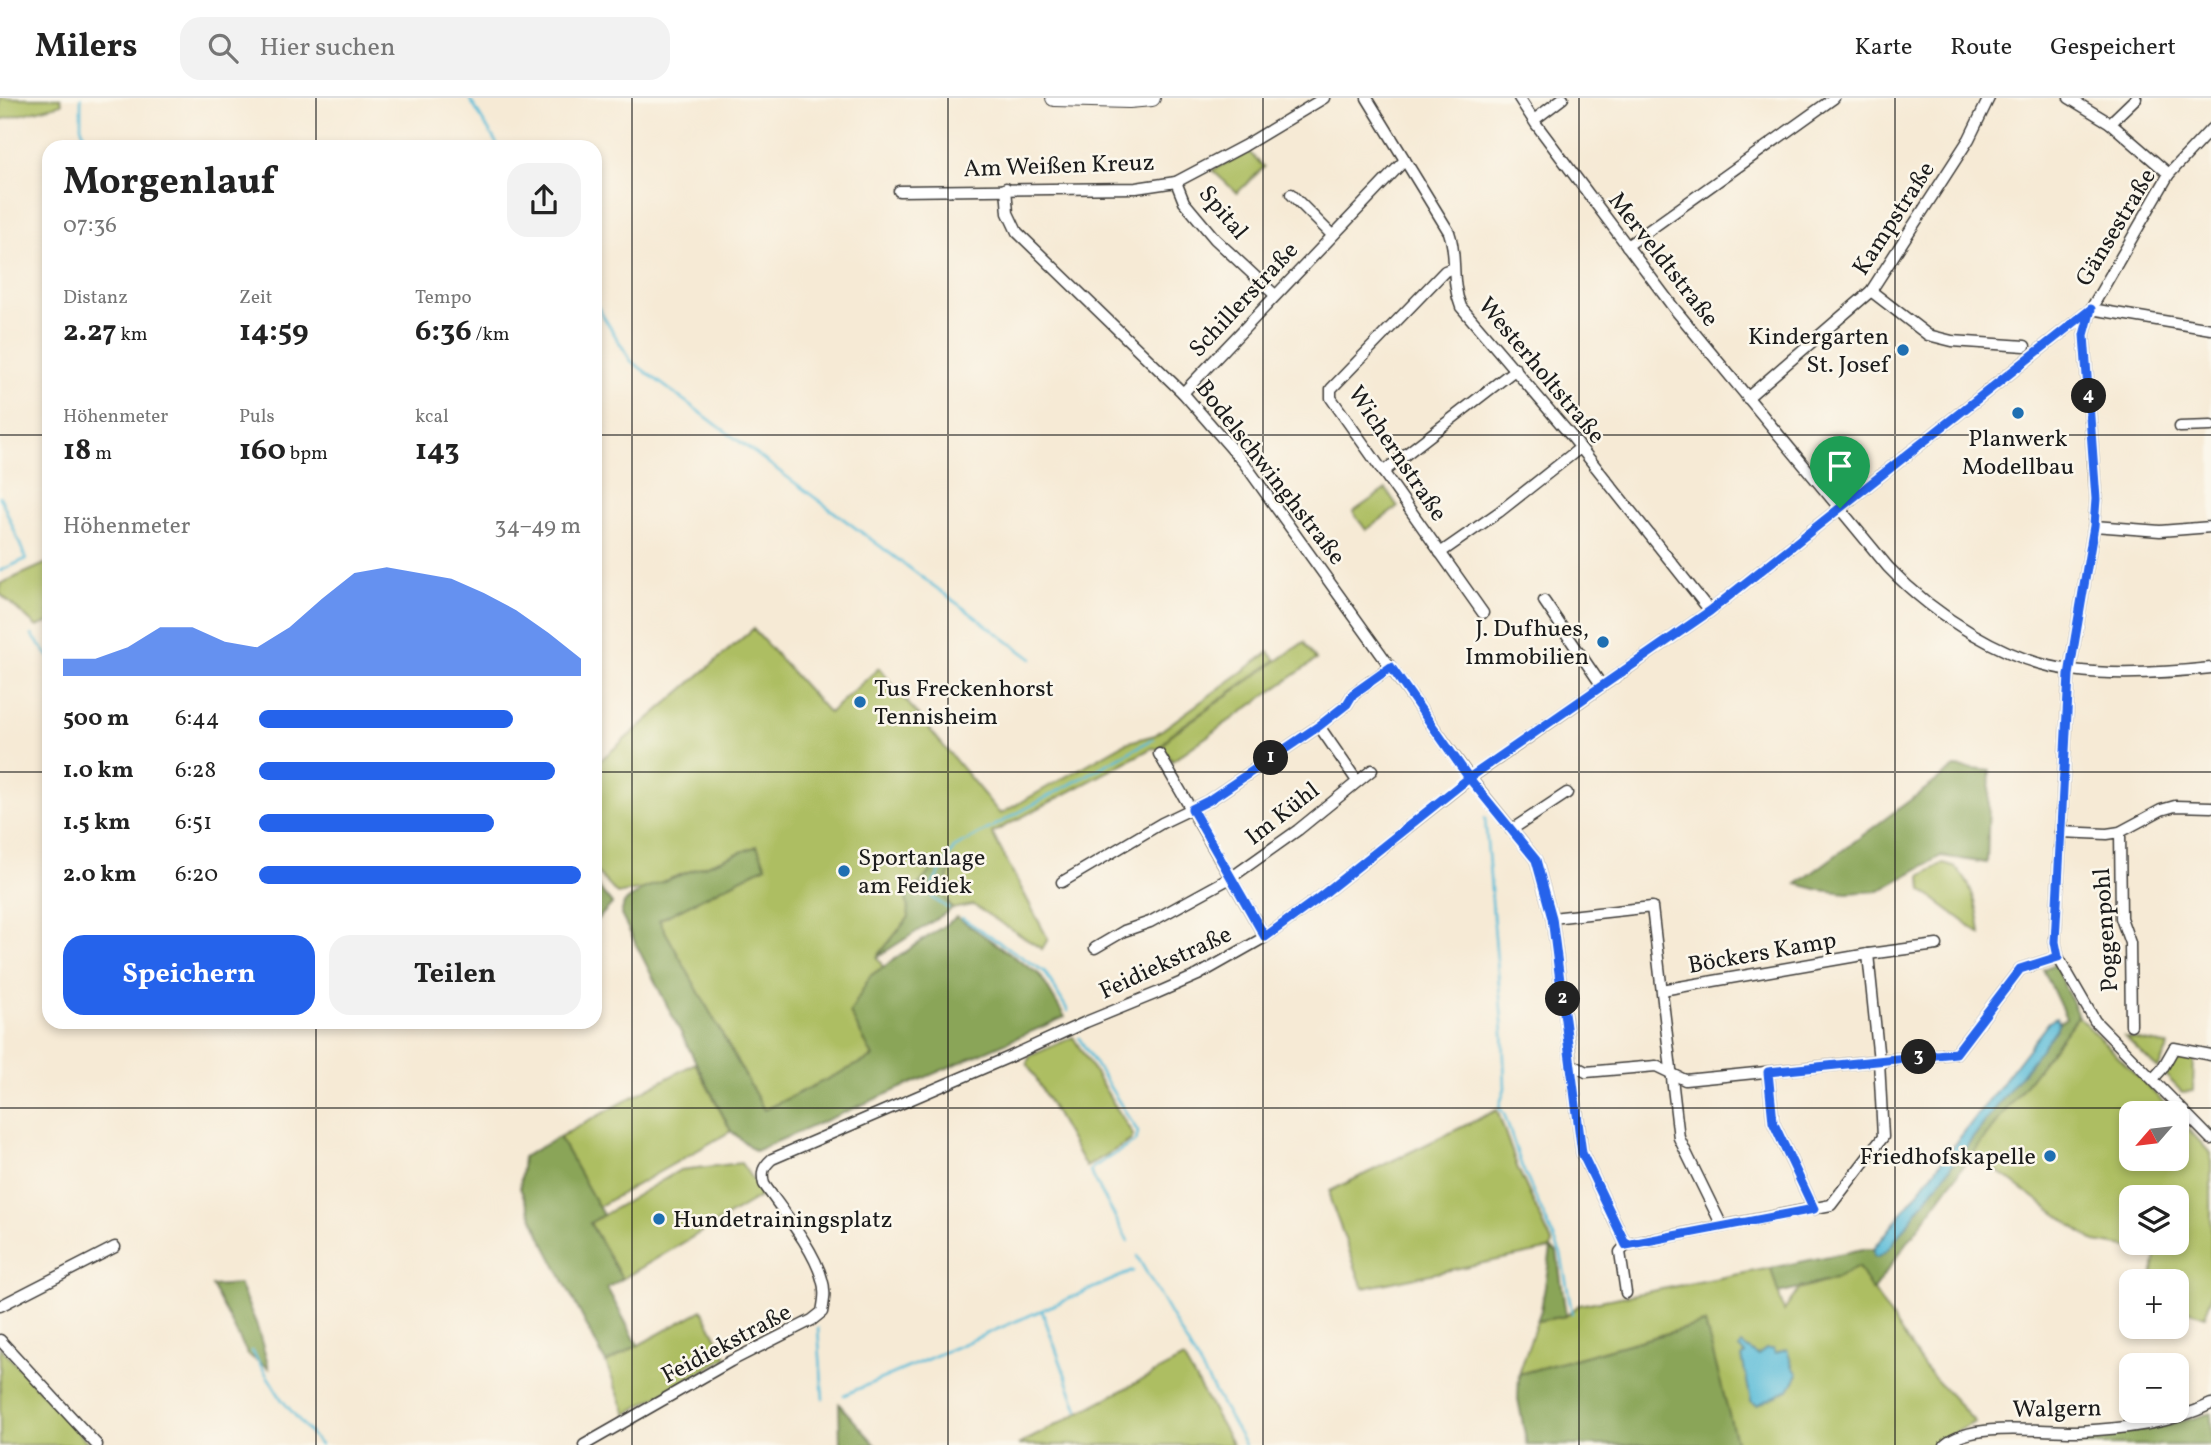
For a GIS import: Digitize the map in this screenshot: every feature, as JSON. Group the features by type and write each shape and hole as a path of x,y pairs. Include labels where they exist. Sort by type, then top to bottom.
{"main road":[{"path":"1054,98 1152,98"}],"street":[{"name":"Am Weißen Kreuz","path":"899,191 1136,188 1176,182 1244,146 1324,98"},
{"name":"Westerholtstraße","path":"1367,98 1448,232 1454,246 1455,292 1461,307 1516,369 1710,611"},
{"name":"Merveldtstraße","path":"1520,98 1627,246 1747,398 1906,586 1937,611 1981,639 2024,658 2070,670 2153,674 2211,668"},
{"path":"1534,120 1563,98"},
{"path":"1627,246 1834,98"},
{"name":"Kampstraße","path":"1747,398 1871,291 1969,139 1989,98"},
{"path":"2068,98 2110,123 2169,174"},
{"path":"2110,123 2136,98"},
{"name":"Gänsestraße","path":"2211,129 2169,174 2091,309 2084,335 2096,488 2094,526 2070,670 2055,942 2058,957 2095,1021 2211,1139"},
{"name":"Schillerstraße","path":"1184,393 1405,160"},
{"name":"Spital","path":"1176,182 1184,202 1215,239 1275,295"},
{"name":"Bodelschwinghstraße","path":"1006,188 1008,214 1017,232 1184,393 1244,463 1469,778 1536,860 1552,918 1582,1153 1626,1245"},
{"name":"Schillerstraße","path":"1291,194 1332,235"},
{"name":"Wichernstraße","path":"1453,268 1446,271 1331,389 1331,398 1483,613"},
{"path":"1871,291 1928,335 1952,341 2025,346"},
{"path":"2091,309 2211,330"},
{"name":"Feidiekstraße","path":"584,1445 730,1361 812,1320 822,1312 825,1295 822,1278 813,1257 764,1184 764,1167 772,1159 1198,975 1265,937 1316,900 1469,778 1710,611 2091,309"},
{"path":"1383,472 1516,369"},
{"path":"2180,427 2211,426"},
{"path":"1440,553 1499,512 1580,448"},
{"path":"2094,526 2160,531 2211,527"},
{"path":"1544,601 1602,686"},
{"name":"Im Kühl","path":"1062,882 1163,823 1208,801 1319,726 1347,704 1353,694 1391,667"},
{"name":"Im Kühl","path":"1319,726 1357,781"},
{"name":"Im Kühl","path":"1159,754 1265,937"},
{"name":"Im Kühl","path":"1095,948 1124,931 1150,922 1232,877 1298,830 1372,770"},
{"path":"1511,830 1567,793"},
{"path":"2060,832 2120,832 2161,810 2175,806 2211,807"},
{"name":"Poggenpohl","path":"2120,832 2120,918 2130,943 2131,1025"},
{"path":"1552,918 1652,907 1679,1138 1722,1226"},
{"name":"Böckers Kamp","path":"1662,990 1868,954 1937,945"},
{"name":"Böckers Kamp","path":"1814,1209 1831,1205 1883,1137 1879,1061 1868,954"},
{"path":"1571,1064 1586,1072 1656,1066 1685,1080 1956,1053 2020,969 2058,957"},
{"path":"2153,1079 2174,1048 2211,1055"},
{"path":"1626,1293 1620,1252 1626,1245 1814,1209 1773,1122 1768,1072"},
{"path":"0,1306 115,1247"},
{"path":"0,1340 97,1445"},
{"name":"Walgern","path":"1945,1445 1960,1436 1985,1430 2047,1431 2122,1427 2184,1415 2211,1404"}],"green space":[{"path":"0,98 61,98 62,104 0,120"},
{"path":"1249,152 1264,167 1237,193 1212,170"},
{"path":"1386,489 1398,507 1366,530 1353,512"},
{"path":"42,565 42,625 37,627 0,594 0,584"},
{"name":"Sportanlage am Feidiek","path":"753,629 829,713 879,668 1000,814 1125,743 1155,735 1269,652 1276,660 1171,734 1159,749 1152,748 992,833 1048,939 1042,949 973,905 952,909 944,897 949,872 947,866 938,864 909,917 877,957 883,967 870,976 874,1057 764,1110 658,919 766,866 757,846 643,889 617,894 602,878 602,759"},
{"path":"1304,642 1316,660 1172,761 1162,747 1171,735"},
{"path":"1955,767 1990,771 1987,863 1941,856 1879,891 1847,893 1797,884"},
{"path":"757,846 766,866 659,920 764,1110 873,1057 850,1013 870,976 957,917 1040,975 1065,1017 755,1151 731,1131 621,915 624,903 643,889"},
{"path":"1943,863 1952,866 1966,881 1975,902 1981,934 1922,890 1921,876"},
{"path":"938,864 947,866 949,872 945,897 952,909 877,957 909,917 906,897"},
{"path":"602,892 612,904 602,915"},
{"path":"2055,964 2078,1016 1872,1291 1858,1267 1832,1280 1778,1293 1771,1268 1863,1249 1874,1249 1874,1255 2059,1022 2066,1018 2043,969"},
{"path":"2078,1016 2162,1101 2119,1101 2119,1171 2189,1171 2189,1129 2211,1154 2211,1298 2205,1316 2189,1310 2189,1269 2153,1269 2156,1255 2189,1255 2189,1185 2119,1185 2119,1246 2095,1242 1973,1153"},
{"path":"1073,1037 1133,1135 1130,1141 1086,1167 1027,1063 1030,1056"},
{"path":"2125,1037 2169,1046 2158,1069"},
{"path":"2173,1057 2194,1059 2193,1091 2182,1092 2165,1075"},
{"path":"695,1063 731,1131 598,1207 559,1137"},
{"path":"1497,1110 1518,1169 1552,1243 1551,1249 1363,1288 1330,1199 1330,1191"},
{"path":"559,1137 603,1215 590,1223 622,1279 607,1288 638,1345 606,1363 542,1239 520,1188 523,1157"},
{"name":"Hundetrainingsplatz","path":"741,1163 763,1195 622,1279 590,1223 680,1170"},
{"path":"1551,1249 1557,1252 1566,1316 1537,1321 1541,1310"},
{"path":"1858,1267 1925,1368 1975,1422 1934,1445 1737,1445 1704,1323 1519,1374 1537,1321 1566,1316 1579,1305 1771,1268 1784,1311 1798,1290 1832,1280"},
{"path":"239,1284 256,1323 269,1368 248,1355 212,1286"},
{"path":"702,1310 727,1357 626,1414 606,1363"},
{"path":"1705,1323 1737,1445 1527,1445 1518,1399 1519,1374"},
{"path":"0,1347 90,1445 0,1445"},
{"path":"1183,1358 1233,1445 1018,1445"},
{"path":"839,1404 876,1445 840,1445"},
{"path":"2211,1413 2211,1445 2078,1445 2076,1439 2173,1423 2189,1423 2189,1419"}],"water":[{"path":"2056,1018 2059,1022 2056,1029 1888,1249 1878,1257 1874,1256 1874,1249 2049,1022"},
{"path":"1741,1344 1758,1355 1766,1349 1773,1349 1775,1354 1787,1349 1798,1374 1789,1390 1757,1405 1751,1401 1742,1357 1745,1354 1739,1348"}],"waterway":[{"path":"81,98 81,126 86,140"},
{"path":"469,98 495,140"},
{"path":"602,314 631,361 1032,659"},
{"path":"0,496 26,559 0,571"},
{"path":"32,635 42,648"},
{"path":"948,908 934,899 931,893 933,884 954,848 1153,739"},
{"path":"1485,818 1503,1032 1505,1088 1499,1107 1504,1114 1522,1167 1561,1254 1572,1313"},
{"path":"962,918 1045,972 1068,1011"},
{"path":"1079,1038 1138,1132 1136,1141 1090,1171 1128,1241"},
{"path":"1137,1256 1245,1445"},
{"path":"844,1395 1133,1271"},
{"path":"1042,1311 1078,1410"},
{"path":"818,1328 823,1399"},
{"path":"252,1351 282,1400 320,1445"}],"place":[{"name":"Kindergarten St. Josef","path":"1903,350"},
{"name":"Planwerk Modellbau","path":"2018,413"},
{"name":"J. Dufhues, Immobilien","path":"1603,642"},
{"name":"Tus Freckenhorst Tennisheim","path":"860,702"},
{"name":"Sportanlage am Feidiek","path":"844,871"},
{"name":"Friedhofskapelle","path":"2050,1156"},
{"name":"Hundetrainingsplatz","path":"659,1219"}],"route":[{"path":"1840,508 1710,611 1469,778 1391,667 1353,694 1347,704 1319,726 1192,809 1265,937 1316,900 1469,778 1536,860 1552,918 1582,1153 1626,1245 1814,1209 1773,1122 1768,1072 1956,1053 2020,969 2058,957 2055,942 2069,675 2094,526 2096,499 2084,335 2091,309 1840,508"}]}
